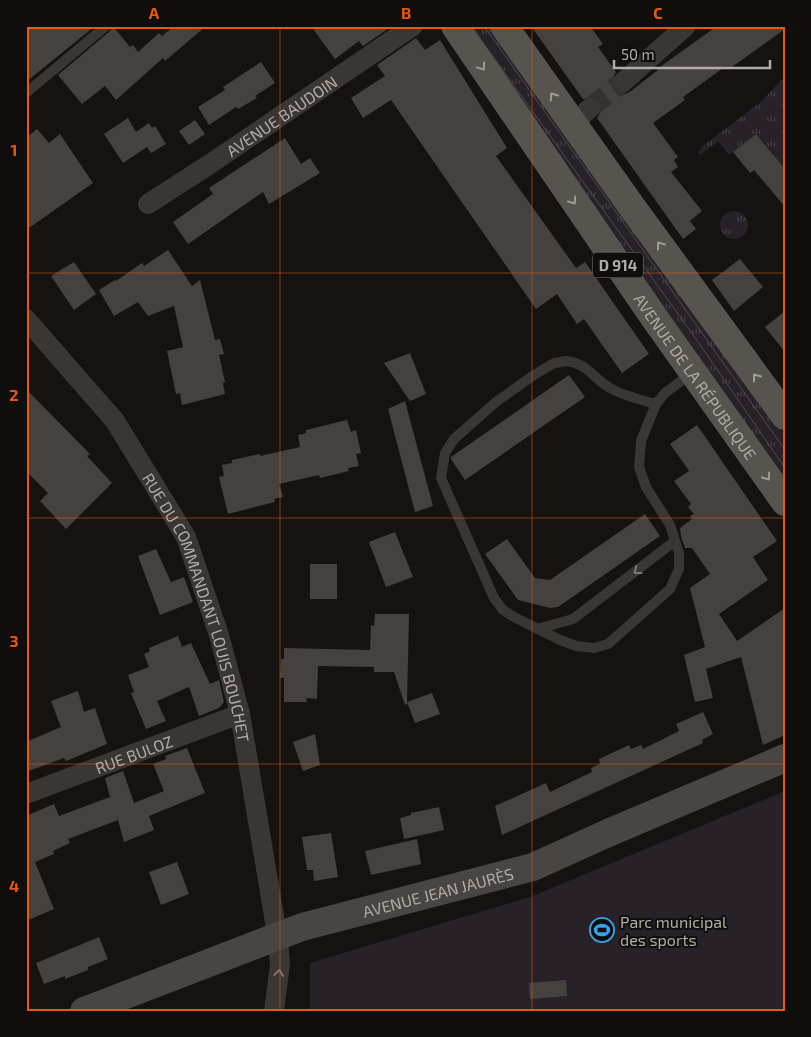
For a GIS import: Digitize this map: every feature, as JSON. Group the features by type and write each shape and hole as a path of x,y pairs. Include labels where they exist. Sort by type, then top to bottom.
{"main road":[{"name":"AVENUE DE LA RÉPUBLIQUE","path":"454,26 535,146 785,502"},
{"name":"D 914","path":"504,26 582,116 785,416"}],"street":[{"name":"AVENUE BAUDOIN","path":"148,204 413,26"},
{"path":"624,82 686,26"},
{"name":"RUE DU COMMANDANT LOUIS BOUCHET","path":"26,320 115,421 186,537 241,693 280,964 274,1011"},
{"name":"RUE BULOZ","path":"26,794 245,725"},
{"name":"AVENUE JEAN JAURÈS","path":"84,1011 302,927 533,868 608,833 785,758"}],"lane":[{"path":"26,92 106,26"},
{"path":"656,404 610,388 578,363 567,361 554,363 496,402 454,439 444,453 441,478 494,598 504,610 560,640 576,646 594,648 608,644 670,589 679,569 679,553 670,525 646,487 639,467 641,441 656,404 666,393 693,373"},
{"path":"537,628 573,619 675,541"}],"green space":[{"path":"465,26 493,26 785,436 785,485"},
{"path":"785,76 785,178 773,154 756,134 729,155 718,141 700,155 698,152 701,150 701,147 761,102"},
{"path":"734,211 744,215 748,225 744,235 734,239 724,235 720,225 724,215"},
{"name":"Parc municipal des sports","path":"785,791 785,1011 310,1011 310,963 530,897"}],"building":[{"path":"26,26 95,26 26,82"},
{"path":"113,26 130,47 133,45 138,52 159,33 162,36 174,26 206,26 165,61 163,58 116,100 105,86 82,104 58,75 110,31"},
{"path":"311,26 392,26 363,46 359,41 335,59"},
{"path":"531,26 590,26 603,44 598,47 616,72 612,79 614,89 619,93 625,94 717,26 785,26 785,29 729,69 726,66 683,97 685,100 653,123 678,157 674,160 678,167 671,172 702,211 690,221 696,229 683,239 597,118 602,106 599,100 593,97 583,99"},
{"path":"416,38 425,50 440,40 507,148 496,156 576,268 585,262 649,354 622,373 584,319 577,324 557,294 536,309 391,100 363,118 351,98 385,76 377,65"},
{"path":"261,62 275,83 255,96 257,98 238,109 236,107 209,125 198,107 225,90 223,87"},
{"path":"128,118 136,132 149,123 152,128 155,126 166,144 151,153 147,147 123,163 104,134"},
{"path":"195,120 205,134 189,145 179,131"},
{"path":"37,129 49,143 60,134 93,183 26,230 26,138"},
{"path":"756,134 785,169 785,207 754,170 750,173 733,152"},
{"path":"285,138 301,164 310,158 320,173 269,204 263,192 188,244 173,222 213,194 209,188"},
{"path":"168,250 192,286 200,280 215,340 220,339 224,354 219,355 225,382 223,383 225,394 182,405 180,393 176,394 167,351 183,347 174,306 148,316 138,302 114,316 99,290 142,263 144,266"},
{"path":"740,259 763,287 734,311 712,280"},
{"path":"74,262 96,294 74,310 51,276"},
{"path":"785,311 785,352 765,327"},
{"path":"410,353 426,394 410,401 384,363"},
{"path":"569,375 585,397 465,480 451,457"},
{"path":"26,389 90,454 87,456 112,483 66,529 40,501 48,493 26,471"},
{"path":"405,401 433,506 415,512 388,409"},
{"path":"347,420 351,432 356,430 361,453 356,454 359,466 348,468 349,471 320,478 319,475 279,484 283,497 274,499 275,502 228,514 219,477 224,476 222,465 232,463 232,460 300,447 298,435 306,433 306,430"},
{"path":"697,425 777,541 753,557 768,580 719,614 737,641 785,608 785,735 763,745 741,657 706,669 713,698 695,702 684,655 705,647 690,588 710,574 692,548 685,548 681,536 680,528 692,519 690,516 694,514 688,507 691,504 674,481 689,471 670,444"},
{"path":"645,514 660,536 558,607 550,608 518,600 485,554 507,539 535,578 550,580"},
{"path":"395,532 413,577 386,587 369,542"},
{"path":"156,549 171,582 184,577 193,602 160,615 138,556"},
{"path":"310,564 337,564 337,599 310,599"},
{"path":"375,614 409,614 407,704 405,705 394,672 374,672 374,667 318,666 317,699 306,698 307,702 284,702 284,678 280,678 281,659 284,659 284,648 370,650 371,625 374,626"},
{"path":"178,636 182,647 191,643 210,684 219,680 224,702 219,708 199,716 189,687 157,701 166,721 146,729 131,693 134,692 128,675 149,667 144,654 150,651 149,648"},
{"path":"78,691 84,712 95,708 107,744 66,761 64,758 26,772 26,742 61,727 51,701"},
{"path":"432,693 440,714 415,723 407,702"},
{"path":"703,712 713,734 702,740 703,743 502,835 495,806 546,783 550,792 592,772 591,768 600,764 599,759 629,745 631,749 641,745 643,749 679,731 676,724"},
{"path":"315,734 320,765 303,771 293,742"},
{"path":"187,748 205,793 149,816 154,830 124,842 118,820 68,839 70,843 53,851 54,854 35,862 54,909 26,921 26,816 54,804 59,816 110,797 105,778 123,771 134,803 164,791 153,764 166,759 165,756"},
{"path":"439,807 444,830 404,839 400,818 411,815 411,813"},
{"path":"331,833 338,877 314,881 313,870 307,870 302,837"},
{"path":"417,839 421,864 371,875 365,851"},
{"path":"177,862 189,894 161,905 149,872"},
{"path":"99,937 108,959 88,967 88,970 65,979 65,976 44,984 36,963"},
{"path":"566,980 567,996 530,999 529,983"}],"tunnel":[{"path":"590,108 623,82"}],"tram line":[{"path":"471,26 696,339 785,468"},
{"path":"484,26 785,450"}],"place":[{"name":"Parc municipal des sports","path":"602,930"}]}
